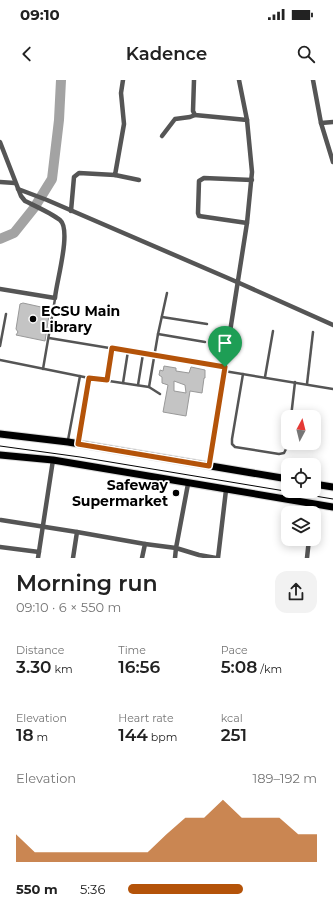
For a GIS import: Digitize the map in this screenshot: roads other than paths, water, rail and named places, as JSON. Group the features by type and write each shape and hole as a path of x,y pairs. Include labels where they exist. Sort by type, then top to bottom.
{"main road":[{"path":"0,434 68,442 281,478"},
{"path":"0,455 53,460 188,484 333,507"},
{"path":"321,484 332,485"}],"street":[{"path":"115,175 124,124 121,93 124,80"},
{"path":"194,80 193,111 195,115"},
{"path":"209,466 252,180 247,120 239,80"},
{"path":"313,80 321,124 333,162"},
{"path":"162,136 175,119 195,115 247,120"},
{"path":"321,124 333,122"},
{"path":"0,142 15,183 25,200 60,220 64,228 63,255 55,298 0,289"},
{"path":"71,211 74,177 79,173 115,175 139,180"},
{"path":"246,223 199,216 199,181 200,179 204,178 252,180"},
{"path":"0,182 15,183"},
{"path":"18,189 32,193 333,325"},
{"path":"38,558 53,460"},
{"path":"175,558 188,484"},
{"path":"1,520 176,548 199,555 217,558 226,490"},
{"path":"73,558 77,532"},
{"path":"142,558 145,544"},
{"path":"0,546 39,552"},
{"path":"307,558 309,546"}],"lane":[{"path":"150,387 158,334 167,293"},
{"path":"43,369 55,298"},
{"path":"0,346 6,314"},
{"path":"162,317 207,324"},
{"path":"265,377 273,331"},
{"path":"306,384 313,332"},
{"path":"158,334 205,342"},
{"path":"49,338 155,355 243,374 333,389"},
{"path":"107,380 112,348"},
{"path":"123,383 128,351"},
{"path":"138,385 143,354"},
{"path":"0,360 89,378 150,387 160,394"},
{"path":"243,374 232,444 236,447 279,454 284,453 286,450"},
{"path":"68,442 80,376"},
{"path":"78,444 89,378"},
{"path":"292,410 295,382"}],"waterway":[{"path":"0,239 14,233 34,208 52,179 59,120 61,80"}],"tram line":[{"path":"0,446 80,457 333,499"}],"place":[{"name":"ECSU Main Library","path":"33,319"},
{"name":"Safeway Supermarket","path":"176,493"}]}
